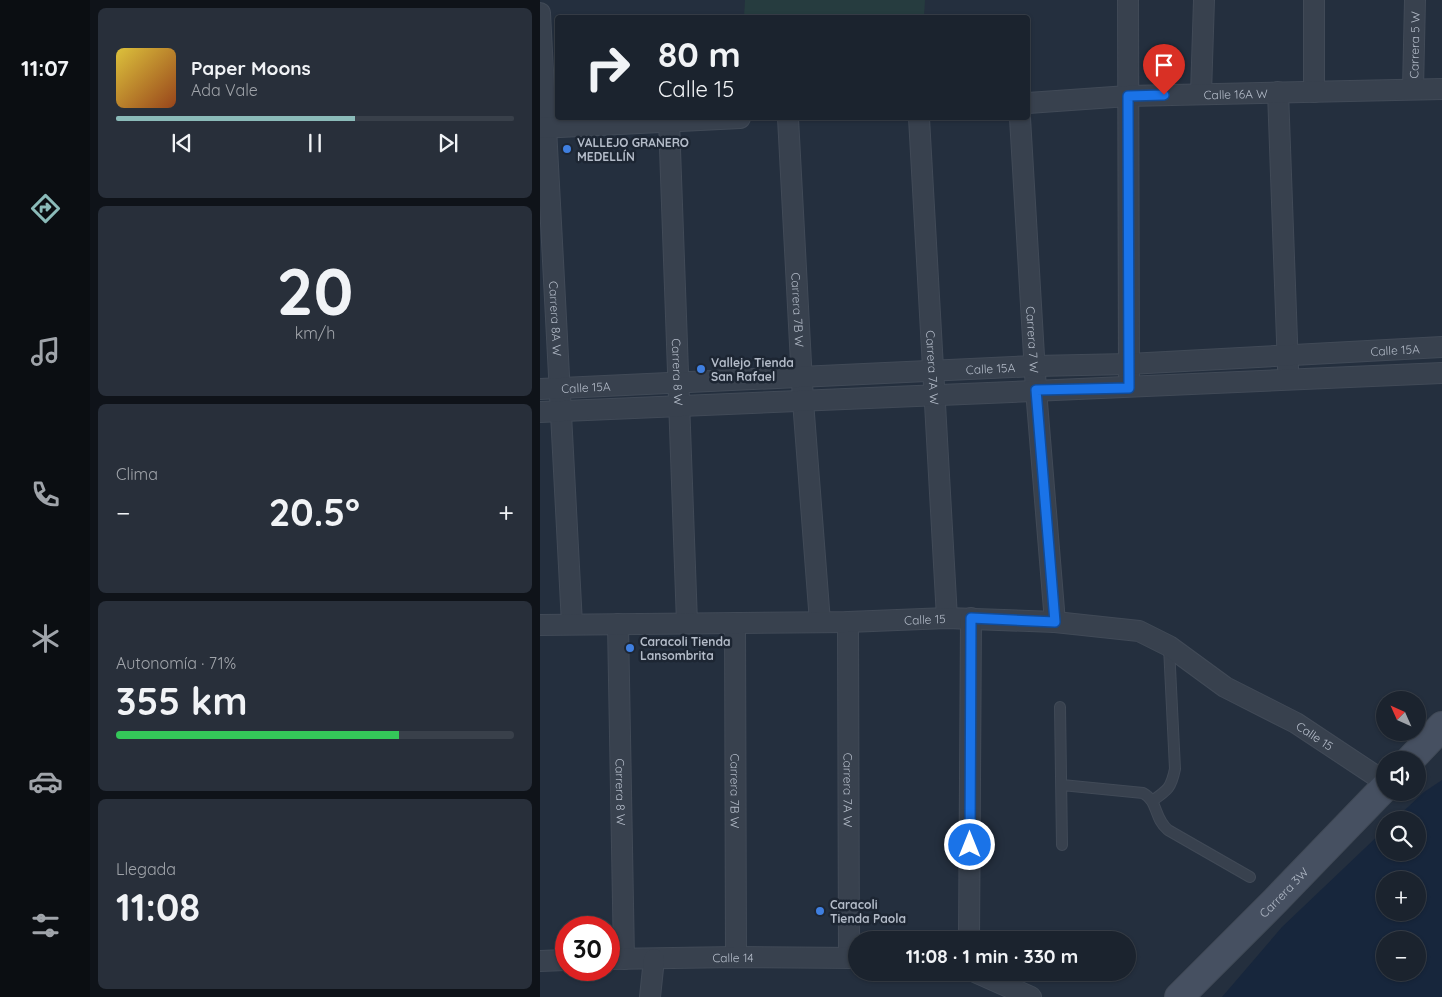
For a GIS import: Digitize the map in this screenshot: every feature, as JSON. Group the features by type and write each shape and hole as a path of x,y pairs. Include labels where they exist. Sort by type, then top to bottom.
{"street":[{"path":"1128,0 1129,388"},
{"path":"1201,94 1204,0"},
{"path":"1314,0 1314,92"},
{"name":"Carrera 5 W","path":"1414,89 1415,0"},
{"name":"Carrera 8A W","path":"540,13 550,389 561,412 572,624"},
{"name":"Calle 16A W","path":"1030,103 1128,96 1442,89"},
{"path":"1278,92 1288,380"},
{"path":"543,128 692,120"},
{"name":"Carrera 7B W","path":"788,120 803,401 820,622"},
{"name":"Carrera 7A W","path":"919,120 946,618"},
{"name":"Carrera 7 W","path":"1020,120 1036,390 1055,622"},
{"name":"Carrera 8 W","path":"668,121 687,623"},
{"name":"Calle 15A","path":"550,389 1035,366 1129,364 1442,347"},
{"name":"Calle 15A","path":"540,412 1442,373"},
{"path":"970,931 971,618"},
{"name":"Calle 15","path":"540,625 848,622 971,618 1055,622 1139,631 1169,646 1225,687 1296,723 1376,776"},
{"name":"Carrera 7A W","path":"848,622 853,931"},
{"name":"Carrera 7B W","path":"735,623 736,957"},
{"name":"Carrera 8 W","path":"616,916 618,624"},
{"path":"1418,751 1442,726"},
{"name":"Carrera 3W","path":"1179,997 1376,796"},
{"name":"Calle 14","path":"620,959 848,958"},
{"path":"650,997 654,959"},
{"path":"540,961 555,960"},
{"path":"995,981 1031,997"}],"lane":[{"path":"1152,801 1168,790 1175,769 1169,646"},
{"path":"1060,707 1062,845"},
{"path":"1062,785 1137,791 1148,796 1152,801 1158,820 1168,830 1250,877"}],"green space":[{"path":"745,0 925,0 924,15 744,15"}],"water":[{"path":"1442,780 1442,997 1222,997 1282,927 1376,838 1376,861 1426,861 1426,811 1404,811 1414,801 1426,801 1426,791"}],"place":[{"name":"VALLEJO GRANERO MEDELLÍN","path":"567,149"},
{"name":"Vallejo Tienda San Rafael","path":"701,369"},
{"name":"Caracoli Tienda Lansombrita","path":"630,648"},
{"name":"Caracoli Tienda Paola","path":"820,911"}],"route":[{"path":"970,845 971,618 1055,622 1036,390 1129,388 1128,96 1164,95"}]}
